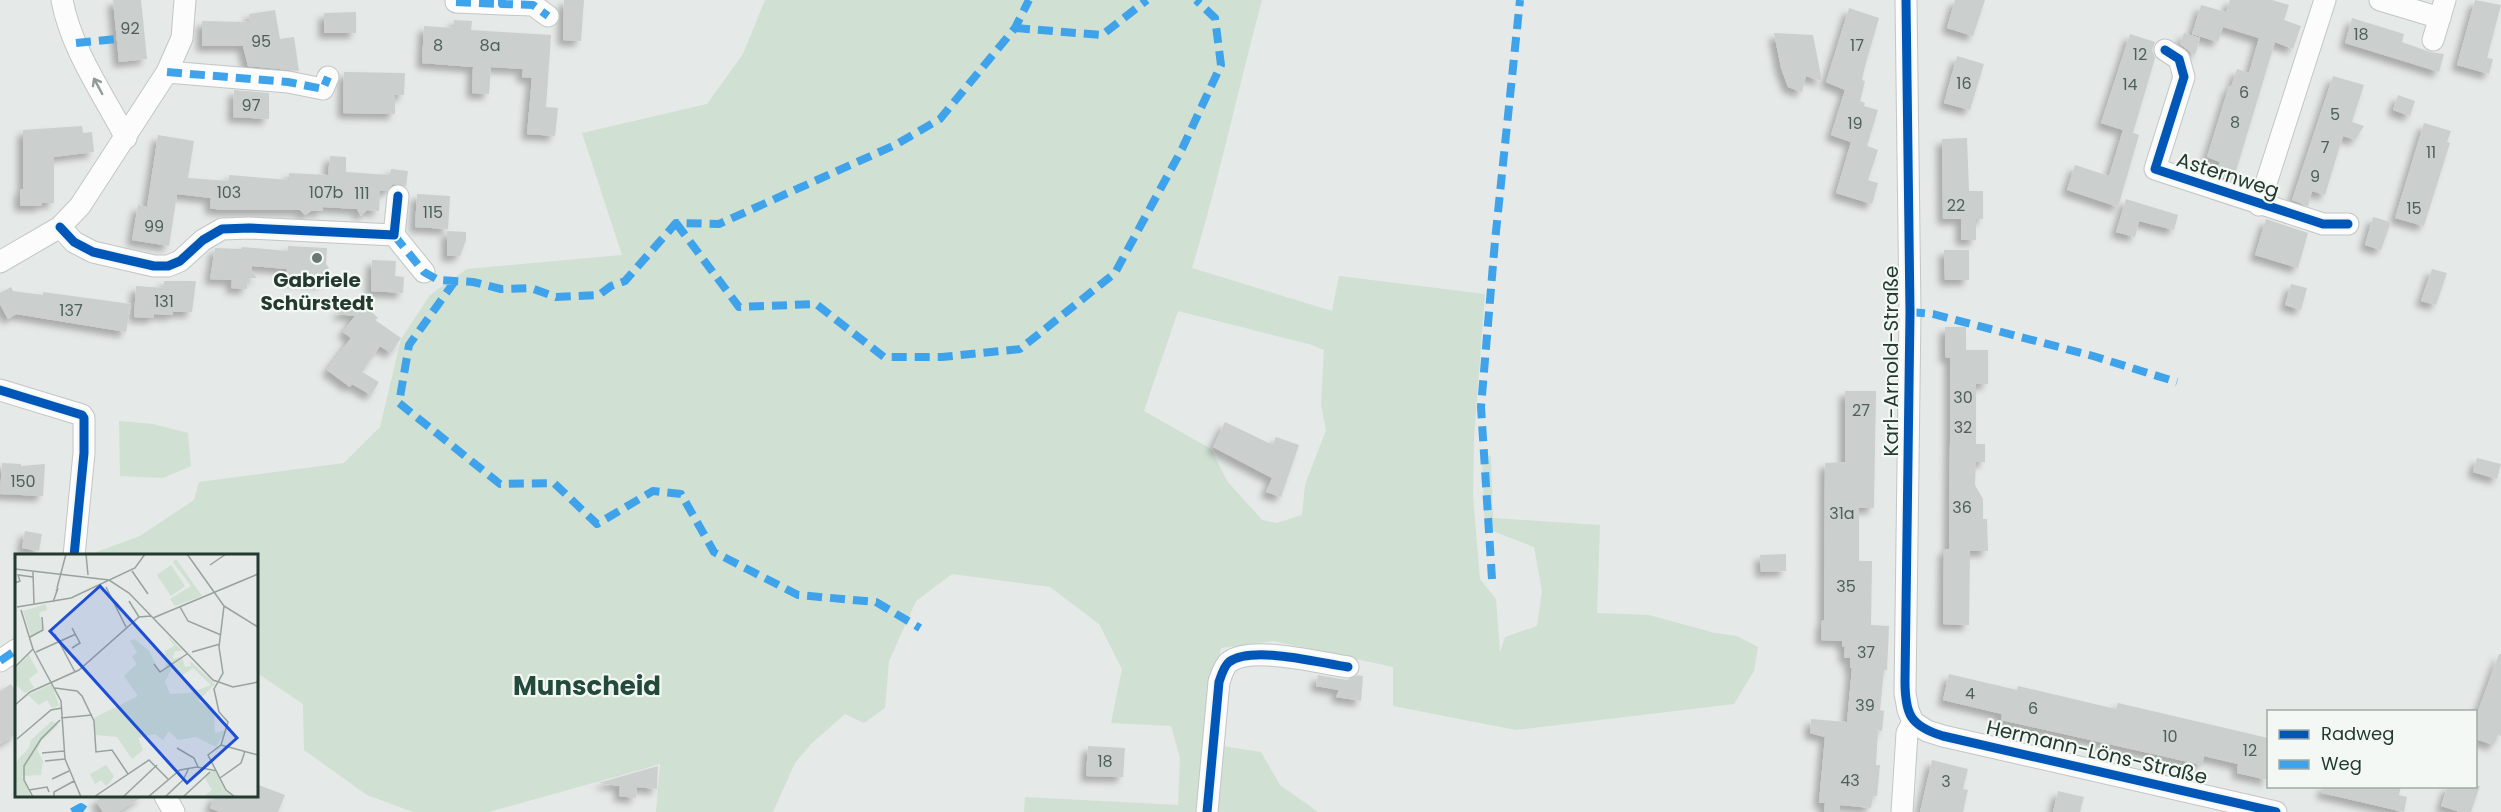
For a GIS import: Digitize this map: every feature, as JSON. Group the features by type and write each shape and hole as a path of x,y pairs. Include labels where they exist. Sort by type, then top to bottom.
{"street":[{"path":"62,0 66,19 82,57 126,138"},
{"path":"0,262 60,227 80,206 167,72 182,38 185,0"},
{"name":"Karl-Arnold-Straße","path":"1902,812 1907,733 1913,722 1905,693 1910,312 1906,0"},
{"name":"Asternweg","path":"2259,205 2325,0"},
{"path":"2380,0 2443,9 2433,40"},
{"path":"456,2 502,2 532,5 548,16"},
{"name":"Asternweg","path":"2165,50 2179,59 2184,77 2155,170 2324,224 2348,224"},
{"path":"167,72 288,82 323,89 328,77"},
{"path":"398,196 394,235 424,272"},
{"path":"60,227 74,242 93,252 154,266 168,266 180,261 203,240 222,229 249,228 394,235"},
{"path":"0,390 82,415 84,418 84,453 74,554"},
{"path":"0,661 15,651"},
{"path":"1207,812 1218,682 1227,663 1241,656 1264,655 1348,667"},
{"name":"Hermann-Löns-Straße","path":"1913,722 1943,736 2276,812"},
{"path":"166,797 174,812"}],"green space":[{"path":"765,0 1262,0 1192,268 1332,311 1339,276 1485,294 1474,438 1473,495 1480,579 1496,599 1500,652 1505,637 1537,626 1542,591 1534,547 1485,528 1482,455 1491,456 1493,518 1600,525 1597,613 1649,615 1715,633 1737,636 1758,647 1754,671 1734,704 1516,730 1393,706 1393,667 1273,641 1221,648 1209,728 1222,746 1261,752 1280,785 1318,812 1024,812 1025,797 1178,805 1180,758 1171,726 1111,723 1122,669 1099,624 1050,587 952,574 916,601 889,661 885,708 864,723 845,714 811,744 795,763 773,812 656,812 660,764 489,812 413,812 367,795 304,750 303,704 258,674 258,554 90,554 140,536 194,500 199,482 344,463 380,427 401,339 430,295 467,269 622,255 582,133 707,104 743,54","holes":["1178,311 1309,344 1324,350 1321,404 1326,430 1305,485 1302,515 1277,523 1262,520 1227,481 1211,449 1144,411"]},
{"path":"119,421 153,424 188,433 191,466 163,478 120,476"}],"building":[{"path":"113,0 141,0 147,59 119,62"},
{"path":"564,0 584,0 581,41 563,40"},
{"path":"1955,0 1985,0 1973,36 1947,28"},
{"path":"2230,0 2272,0 2289,5 2284,20 2301,26 2293,49 2275,42 2233,181 2215,175 2220,162 2207,157 2229,86 2231,87 2237,69 2249,73 2259,38 2223,27 2218,42 2192,34 2201,5 2226,12"},
{"path":"2475,0 2501,5 2487,58 2493,59 2489,74 2457,65"},
{"path":"1849,8 1879,18 1865,66 1862,80 1865,81 1860,101 1865,103 1864,106 1878,110 1867,146 1878,150 1868,180 1878,183 1872,204 1836,193 1851,142 1831,135 1845,90 1826,82"},
{"path":"275,10 280,39 294,37 299,71 248,66 243,46 202,46 202,21 250,22 249,14"},
{"path":"356,12 356,33 324,33 324,13"},
{"path":"2352,18 2404,34 2402,42 2430,52 2444,54 2439,72 2345,43"},
{"path":"454,20 472,21 471,30 551,35 546,107 558,108 555,136 527,134 532,78 522,77 523,69 491,67 489,94 472,93 473,67 422,63 424,26 454,28"},
{"path":"1774,33 1813,35 1822,81 1806,76 1802,92 1788,87 1781,68"},
{"path":"2184,33 2200,38 2195,55 2180,44"},
{"path":"2130,34 2155,42 2152,50 2155,58 2133,133 2139,135 2118,207 2067,190 2075,165 2109,176 2123,130 2101,123"},
{"path":"1957,56 1984,64 1970,110 1944,103"},
{"path":"344,72 405,73 404,95 395,95 395,114 343,113"},
{"path":"2333,76 2364,85 2352,122 2364,126 2355,140 2343,136 2325,195 2312,191 2308,206 2292,200"},
{"path":"234,90 269,93 269,119 233,117"},
{"path":"2398,95 2415,101 2410,116 2393,110"},
{"path":"2424,123 2451,131 2447,142 2450,143 2424,226 2395,218"},
{"path":"82,126 83,133 92,132 94,152 54,157 54,203 42,203 42,206 20,206 20,189 23,189 23,130"},
{"path":"158,135 194,141 188,178 229,181 229,175 289,180 289,173 328,175 330,156 346,157 346,172 390,175 391,169 408,171 406,186 393,184 387,191 380,191 379,211 367,210 361,216 357,209 323,207 323,211 311,211 305,215 300,210 221,210 210,208 211,198 177,194 169,246 132,240 138,205 147,207"},
{"path":"1967,138 1969,191 1983,191 1983,219 1976,219 1976,240 1961,240 1961,219 1943,219 1942,139"},
{"path":"417,194 450,196 448,229 415,227"},
{"path":"2126,199 2178,215 2174,230 2139,221 2135,237 2116,232"},
{"path":"2373,217 2391,222 2381,250 2365,245"},
{"path":"2266,219 2308,233 2298,268 2255,255"},
{"path":"447,231 466,232 466,240 460,256 447,256"},
{"path":"288,246 327,248 326,264 329,268 325,271 324,283 286,279 287,269 252,266 251,270 257,278 248,278 247,289 231,288 232,280 210,279 215,248 241,249 242,247 288,251"},
{"path":"1944,250 1969,250 1969,280 1945,280"},
{"path":"372,260 396,261 395,276 404,277 403,293 371,291"},
{"path":"2432,269 2447,273 2436,305 2421,301"},
{"path":"164,281 196,281 192,312 173,312 173,315 154,314 154,318 134,317 136,286 164,288"},
{"path":"2291,284 2307,288 2301,310 2285,305"},
{"path":"11,287 13,291 43,295 43,292 131,304 126,332 16,314 8,319 0,304 0,293"},
{"path":"359,299 378,318 375,320 401,338 391,353 380,346 362,372 379,382 371,395 352,384 350,387 327,370 351,338 343,332 355,316 336,314"},
{"path":"1945,327 1966,327 1966,350 1988,350 1988,384 1976,384 1976,444 1985,444 1985,462 1976,462 1975,485 1983,499 1983,519 1987,519 1988,551 1970,551 1969,625 1943,624 1944,549 1949,549 1950,443 1950,358 1945,357"},
{"path":"1845,391 1876,391 1874,508 1859,508 1859,561 1872,561 1871,625 1889,626 1887,670 1884,670 1880,710 1884,711 1882,731 1878,730 1876,765 1880,765 1877,796 1873,796 1871,808 1840,805 1840,812 1824,812 1825,803 1819,803 1825,737 1810,733 1811,719 1847,722 1852,668 1850,668 1850,658 1844,658 1845,647 1842,646 1842,641 1821,640 1822,620 1824,621 1825,463 1845,462"},
{"path":"1225,422 1273,445 1276,437 1299,445 1281,497 1266,492 1272,478 1213,447"},
{"path":"2477,458 2501,464 2497,479 2473,472"},
{"path":"2,463 21,464 21,466 45,464 43,496 0,494"},
{"path":"25,531 42,534 39,551 22,548"},
{"path":"1786,554 1786,571 1761,572 1760,555"},
{"path":"2499,654 2501,654 2501,736 2498,735 2494,745 2477,740 2477,714"},
{"path":"1949,674 2017,690 2018,686 2116,709 2118,703 2267,738 2267,780 2237,773 2238,764 2204,756 2202,765 2001,720 2002,714 1943,700"},
{"path":"1318,675 1347,680 1358,675 1363,676 1361,701 1336,697 1339,690 1316,686"},
{"path":"11,684 15,690 15,735 0,744 0,691"},
{"path":"1088,746 1125,748 1123,777 1086,776"},
{"path":"1932,760 1968,769 1963,789 1968,790 1963,812 1920,812"},
{"path":"658,766 657,789 637,787 636,798 619,796 620,786 599,783"},
{"path":"258,785 285,795 278,812 220,812 210,808 214,797 258,797"},
{"path":"2480,786 2471,812 2460,812 2441,806 2447,788 2477,788"},
{"path":"2323,788 2401,788 2399,795 2407,797 2404,812 2322,793"},
{"path":"2058,791 2084,797 2080,812 2053,812"},
{"path":"103,797 142,797 118,812 103,812 96,801"}],"marked path":[{"path":"502,0 502,4 533,5 548,16"},
{"path":"394,235 424,272 438,280 473,282 501,289 531,288 556,297 599,295 611,286 625,281 676,223 719,224 895,145 940,119 1015,28 1029,0"},
{"path":"1015,28 1102,35 1147,0"},
{"path":"676,223 739,307 816,304 884,357 942,357 1020,349 1115,273 1182,149 1221,65 1215,18 1196,0"},
{"path":"1492,579 1481,407 1495,241 1520,0"},
{"path":"456,2 502,4"},
{"path":"76,43 117,39"},
{"path":"167,72 288,82 323,89 328,77"},
{"path":"455,281 409,345 399,403 500,484 554,483 597,524 653,491 681,494 714,552 798,595 876,602 920,628"},
{"path":"1910,312 1933,314 2093,356 2177,382"},
{"path":"0,661 15,651"},
{"path":"72,812 81,807 88,812"}],"cycle path":[{"path":"1906,0 1910,312 1905,681 1908,710 1916,723 1943,736 2276,812"},
{"path":"2165,50 2179,59 2184,77 2155,169 2323,224 2348,224"},
{"path":"60,227 74,242 93,252 154,266 168,266 180,261 203,240 222,229 249,228 394,235 398,196"},
{"path":"0,390 82,415 84,418 84,453 74,554"},
{"path":"1207,812 1219,682 1227,664 1240,657 1270,655 1348,667"}],"place":[{"name":"Gabriele Schürstedt","path":"317,258"}],"district":[{"name":"Munscheid","path":"587,686"}]}
